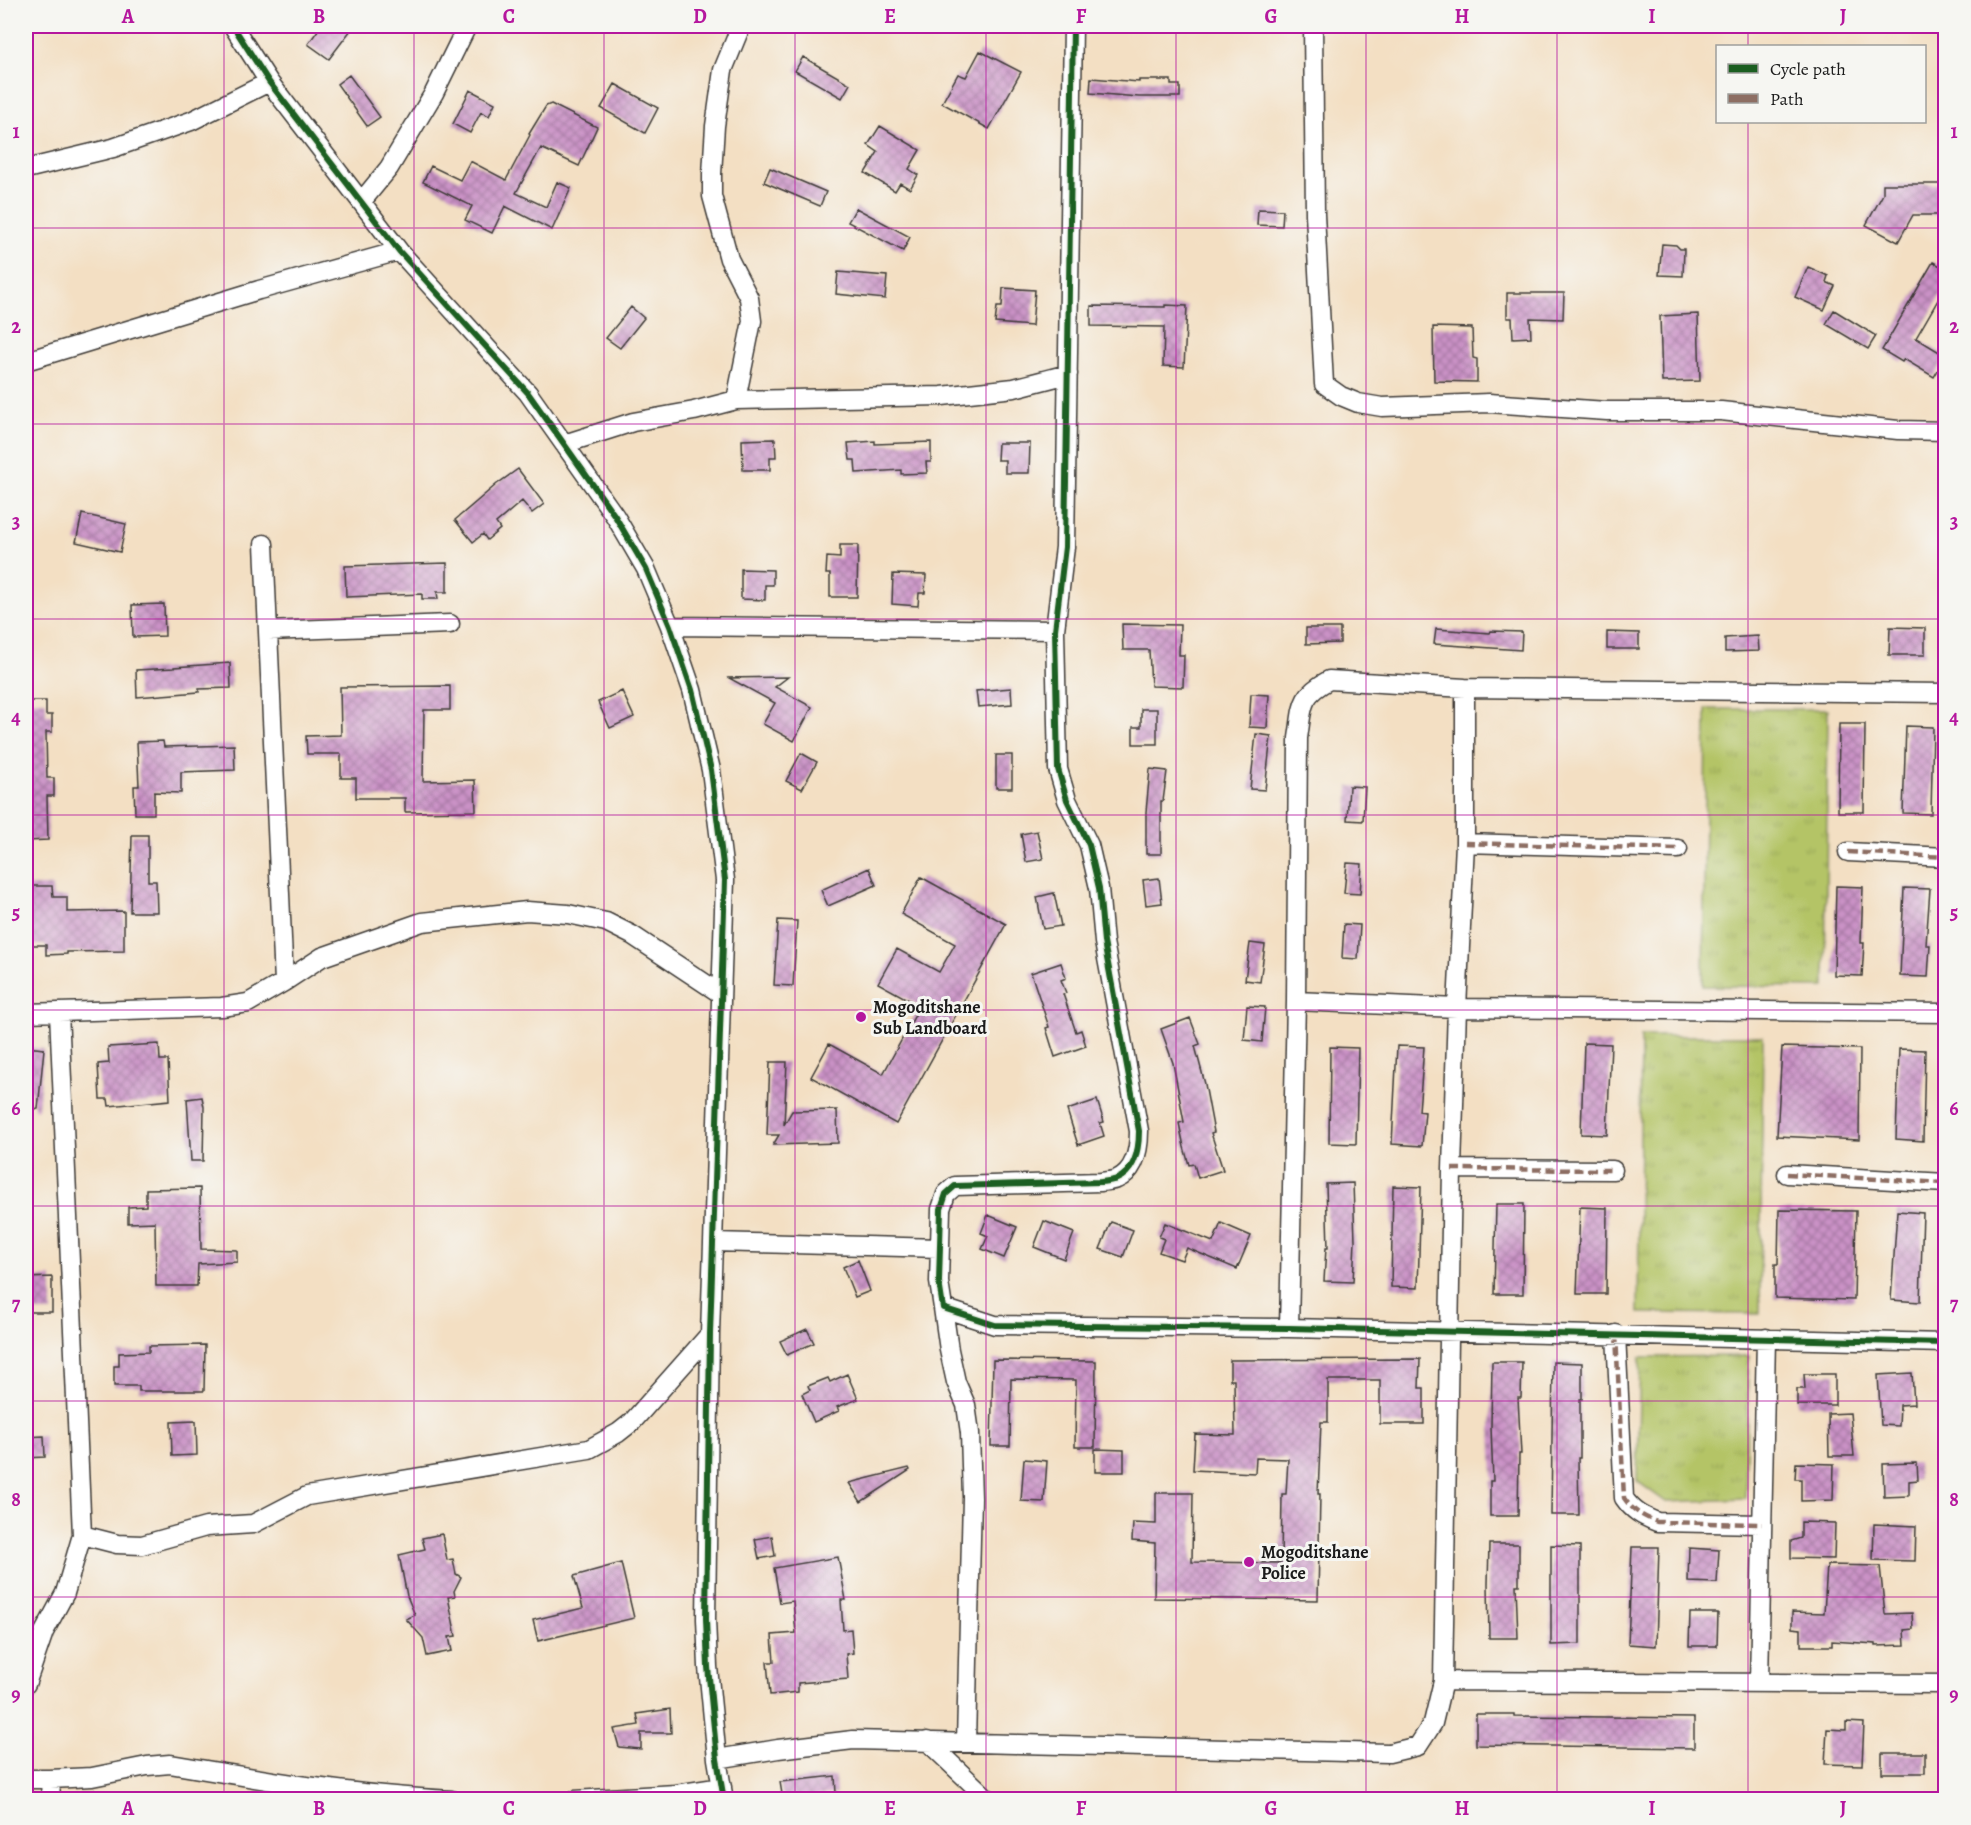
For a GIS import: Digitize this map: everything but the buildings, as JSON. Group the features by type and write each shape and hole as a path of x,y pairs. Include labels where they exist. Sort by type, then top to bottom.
{"street":[{"path":"233,26 269,82 399,251 528,393 615,516 646,569 670,626 692,690 711,770 726,880 710,1334 706,1618 708,1667 717,1759 723,1793 575,1800"},
{"path":"362,201 395,159 434,93 467,26"},
{"path":"736,400 752,321 749,298 729,259 712,196 712,174 715,126 723,70 741,26"},
{"path":"966,1742 972,1497 970,1433 966,1405 956,1382 949,1350 939,1282 941,1209 946,1194 956,1186 1101,1182 1117,1179 1130,1168 1138,1151 1139,1131 1104,942 1099,888 1089,845 1067,800 1058,768 1055,630 1065,547 1073,26"},
{"path":"1313,26 1315,214 1324,384 1341,396 1358,403 1382,407 1490,403 1607,411 1721,411 1898,430 1946,430"},
{"path":"26,169 113,148 191,121 269,82"},
{"path":"26,361 259,290 399,251"},
{"path":"564,444 633,422 694,411 736,400 942,396 1014,388 1068,374"},
{"path":"264,544 284,982"},
{"path":"268,631 450,624"},
{"path":"670,626 1055,630"},
{"path":"1289,1328 1296,1001 1298,738 1303,705 1312,689 1329,680 1465,688 1946,693"},
{"path":"717,1759 853,1740 1389,1753 1418,1746 1433,1723 1443,1681 1452,1169 1465,843 1465,688"},
{"path":"1465,843 1678,849"},
{"path":"1848,852 1946,857"},
{"path":"26,1013 222,1007 248,1003 322,957 423,922 528,912 568,914 606,922 632,935 721,994"},
{"path":"1296,1001 1457,1008 1946,1013"},
{"path":"26,1684 44,1632 65,1593 82,1535 59,1012"},
{"path":"1452,1169 1613,1170"},
{"path":"1787,1174 1946,1183"},
{"path":"713,1242 940,1248"},
{"path":"943,1308 995,1325 1289,1328 1946,1342"},
{"path":"82,1535 117,1544 142,1545 206,1527 253,1524 307,1496 589,1449 618,1433 632,1422 710,1334"},
{"path":"1616,1334 1624,1498 1631,1509 1657,1522 1762,1524"},
{"path":"1759,1683 1766,1338"},
{"path":"1443,1681 1946,1684"},
{"path":"927,1741 989,1800"},
{"path":"26,1779 92,1777 147,1766 171,1764 340,1791 452,1800"},
{"path":"50,1779 51,1800"}],"green space":[{"path":"1706,709 1828,709 1825,987 1703,986"},
{"path":"1641,1036 1763,1036 1760,1314 1638,1313"},
{"path":"1749,1356 1745,1499 1666,1502 1637,1481 1640,1357"}],"marked path":[{"path":"1465,843 1678,849"},
{"path":"1848,852 1946,857"},
{"path":"1452,1169 1613,1170"},
{"path":"1787,1174 1946,1183"},
{"path":"1616,1334 1624,1498 1627,1503 1638,1513 1657,1522 1762,1524"}],"cycle path":[{"path":"233,26 269,82 399,251 528,393 615,516 646,569 670,626 692,690 711,770 725,880 710,1334 706,1619 717,1759 724,1800"},
{"path":"1073,26 1065,547 1055,630 1058,769 1067,800 1089,845 1099,888 1104,942 1139,1131 1138,1145 1135,1159 1128,1171 1113,1180 955,1186 946,1194 941,1209 939,1282 943,1308 995,1325 1289,1328 1946,1343"}],"place":[{"name":"Mogoditshane Sub Landboard","path":"861,1017"},
{"name":"Mogoditshane Police","path":"1249,1562"}]}
